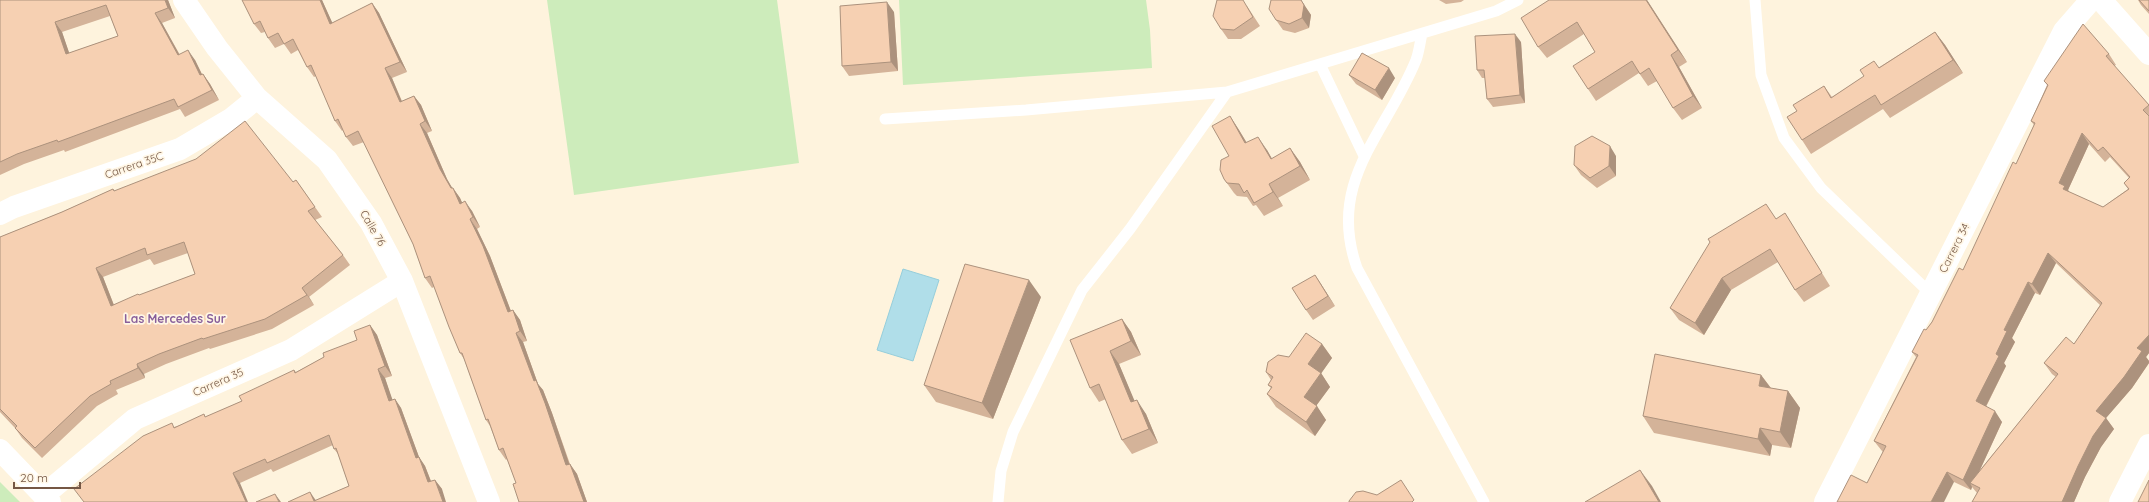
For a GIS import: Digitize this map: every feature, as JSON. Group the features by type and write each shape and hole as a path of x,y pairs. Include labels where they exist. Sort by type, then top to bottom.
{"street":[{"name":"Calle 76","path":"184,0 217,48 257,98 327,160 371,223 402,282 489,502"},
{"name":"Carrera 34","path":"1825,502 2064,31 2091,0"},
{"path":"2101,0 2149,54"},
{"name":"Carrera 35C","path":"0,214 14,207 180,149 231,119 257,98"},
{"name":"Carrera 35","path":"47,499 135,419 291,350 402,282"},
{"path":"2120,502 2149,445"},
{"path":"0,450 47,499"}],"lane":[{"path":"885,119 1026,110 1227,92 1496,11 1518,0"},
{"path":"1755,0 1761,75 1784,138 1822,188 1931,294"},
{"path":"1422,34 1416,59 1398,97 1364,156 1348,201 1347,227 1352,254 1357,268 1484,502"},
{"path":"1320,64 1364,156"},
{"path":"998,502 1001,471 1013,432 1082,290 1130,229 1227,92"}],"green space":[{"path":"547,0 777,0 799,163 574,195"},
{"path":"899,0 1146,0 1150,30 1152,68 903,85"},
{"path":"0,482 20,502 0,502"}],"water":[{"path":"903,269 939,280 913,361 877,350"}],"building":[{"path":"0,0 165,0 168,8 155,13 178,55 188,50 200,75 203,74 212,90 178,107 174,99 58,142 57,140 17,154 0,162","holes":["106,5 118,36 66,54 55,22"]},
{"path":"242,0 320,0 330,24 372,3 400,62 385,68 400,102 414,96 425,121 420,124 440,169 451,188 453,188 460,204 465,201 473,217 470,219 483,246 508,312 513,310 520,331 516,333 534,381 536,380 545,403 566,465 570,464 584,502 519,502 513,484 516,483 503,448 499,450 488,419 486,420 462,353 460,353 449,327 430,276 425,278 413,244 358,131 346,137 338,119 335,121 311,65 307,67 293,39 284,44 278,33 268,38 260,21 254,24"},
{"path":"1217,0 1243,0 1253,17 1234,30 1221,29 1213,16"},
{"path":"1271,0 1301,0 1304,5 1302,18 1289,24 1276,20 1269,9"},
{"path":"1549,0 1646,0 1678,50 1671,55 1693,96 1673,108 1649,68 1640,74 1632,61 1588,89 1573,66 1595,52 1577,22 1538,47 1521,18"},
{"path":"2139,0 2149,0 2149,11"},
{"path":"887,2 891,62 842,66 840,6"},
{"path":"2083,24 2109,54 2106,56 2149,105 2143,110 2149,116 2149,335 2137,348 2142,351 2124,377 2096,411 2106,418 2093,436 2062,502 1972,502 1980,488 1970,483 2058,374 2044,363 2066,337 2074,344 2102,303 2048,253 2032,284 2028,282 2004,330 2007,331 1996,354 1999,356 1976,401 1995,411 1963,480 1947,472 1931,502 1837,502 1851,475 1867,483 1886,446 1874,441 1918,355 1912,352 1924,329 1926,330 1932,322 1959,268 1963,270 2013,162 2016,164 2035,123 2031,121 2048,85 2044,81","holes":["2082,133 2098,151 2103,147 2130,177 2124,183 2129,189 2103,207 2063,189 2065,186 2059,183"]},
{"path":"1935,32 1953,60 1881,105 1875,95 1802,140 1787,117 1797,111 1793,105 1824,86 1831,98 1864,76 1860,70 1874,61 1879,68"},
{"path":"1515,34 1520,95 1487,99 1484,70 1477,70 1475,36"},
{"path":"1362,53 1389,68 1375,90 1349,75"},
{"path":"1230,116 1245,143 1258,137 1271,159 1290,148 1300,166 1269,184 1273,192 1254,203 1247,190 1244,193 1239,184 1227,183 1220,170 1221,160 1229,156 1212,126"},
{"path":"245,121 293,182 296,180 315,207 308,211 343,255 302,288 307,295 265,319 203,339 202,338 137,364 138,368 110,381 111,384 90,396 35,448 15,428 17,426 0,409 0,237 62,212 113,189 114,191 196,159","holes":["184,242 195,274 139,295 138,294 111,306 96,268 145,248 147,255"]},
{"path":"1592,136 1610,146 1609,166 1590,178 1574,165 1575,146"},
{"path":"1766,204 1776,219 1785,213 1822,273 1795,290 1770,249 1722,278 1695,323 1670,308 1710,242 1708,239"},
{"path":"965,264 1029,280 982,403 924,385"},
{"path":"1315,275 1328,296 1306,310 1292,288"},
{"path":"1122,319 1131,341 1110,351 1131,402 1137,400 1149,429 1122,440 1099,384 1090,388 1070,340"},
{"path":"370,325 385,366 378,369 389,401 395,399 416,458 419,457 428,482 435,480 443,502 288,502 310,492 314,501 349,486 336,448 334,449 329,435 267,463 265,459 233,473 246,502 84,502 74,489 143,436 172,423 174,428 204,414 205,417 242,401 239,396 294,370 295,373 324,357 323,353 357,340 354,331"},
{"path":"1306,333 1322,344 1308,364 1321,373 1304,397 1317,406 1306,422 1267,394 1272,387 1268,385 1273,377 1266,372 1268,362 1278,355 1289,357"},
{"path":"1655,354 1761,375 1759,386 1788,391 1780,432 1760,428 1758,439 1643,416"},
{"path":"1640,470 1659,502 1585,502"},
{"path":"1401,480 1414,500 1412,502 1349,502 1356,492 1363,491 1377,495"},
{"path":"2149,480 2149,502 2138,502"},
{"path":"275,494 279,502 256,502"}],"district":[{"name":"Las Mercedes Sur","path":"175,318"}]}
